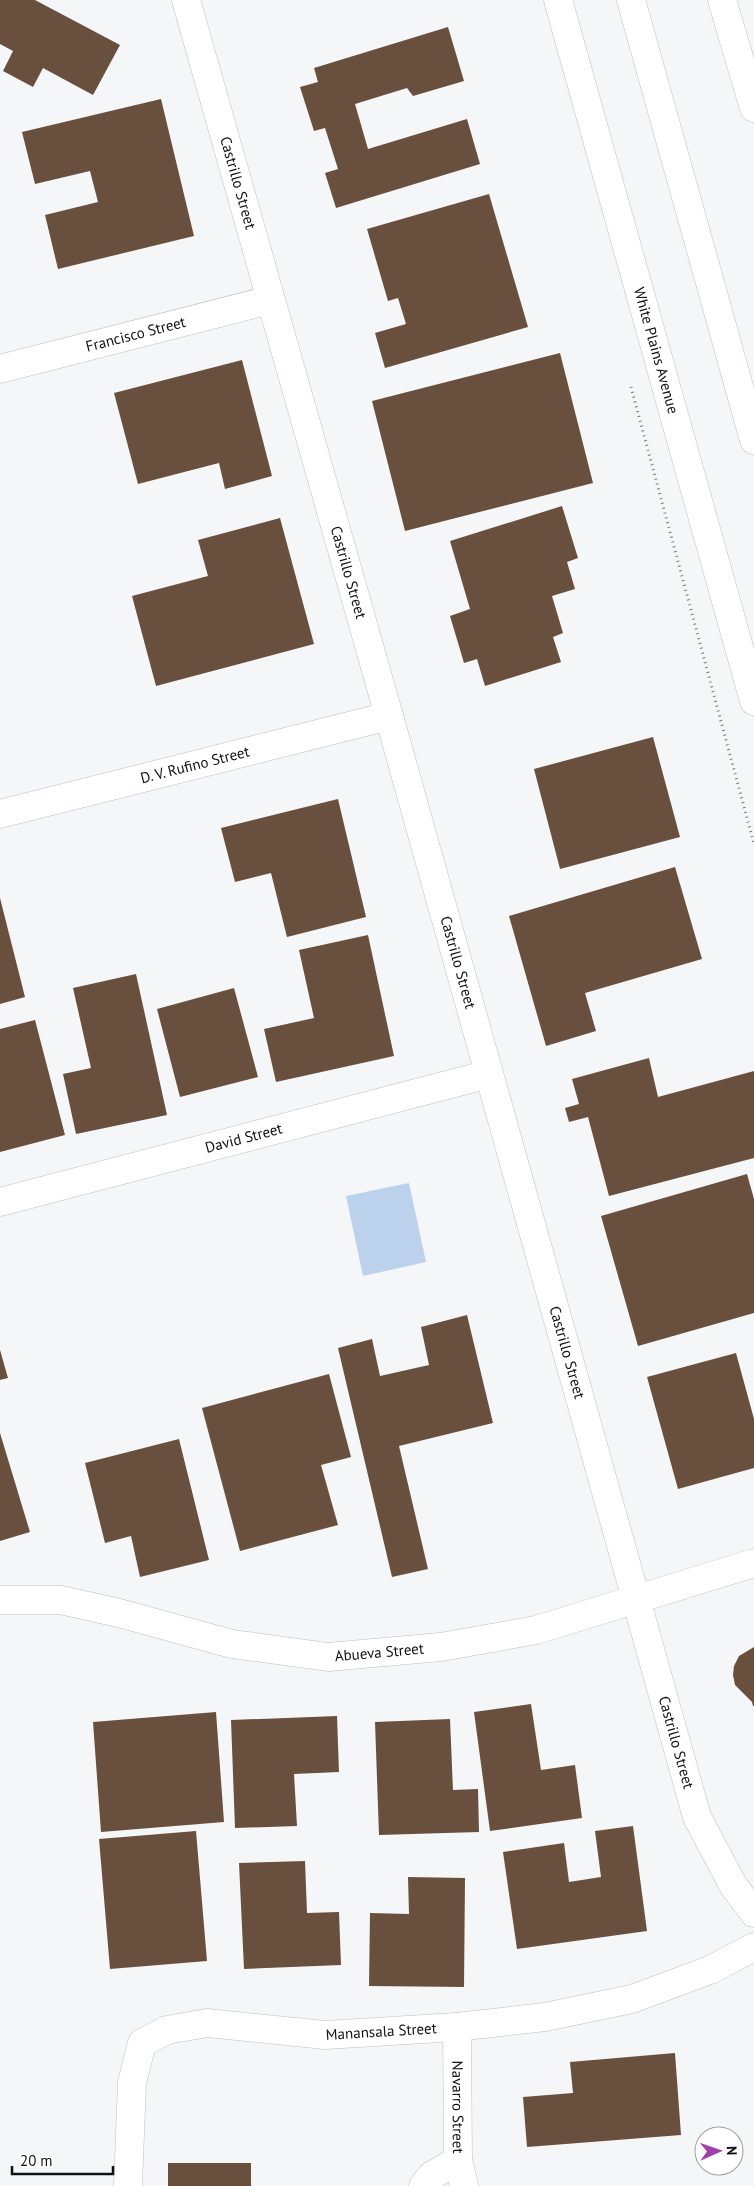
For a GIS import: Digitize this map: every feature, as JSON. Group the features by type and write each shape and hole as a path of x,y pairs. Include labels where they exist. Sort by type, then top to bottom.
{"street":[{"name":"Castrillo Street","path":"186,0 389,716 697,1817 733,1885 754,1913"},
{"name":"White Plains Avenue","path":"558,0 754,701"},
{"path":"631,0 754,440"},
{"path":"722,0 754,108"},
{"path":"740,0 741,63"},
{"name":"Francisco Street","path":"0,369 270,300"},
{"name":"D. V. Rufino Street","path":"0,814 389,716"},
{"name":"David Street","path":"0,1202 489,1074"},
{"name":"Abueva Street","path":"0,1600 61,1600 119,1612 232,1644 328,1657 441,1647 536,1630 754,1563"},
{"name":"Manansala Street","path":"128,2186 132,2083 142,2042 167,2030 207,2023 325,2035 457,2027 545,2017 632,1998 710,1970 754,1947"},
{"name":"Navarro Street","path":"457,2027 461,2173"},
{"path":"422,2186 431,2176 461,2173"}],"path":[{"path":"630,384 754,844"}],"water":[{"path":"409,1183 426,1262 363,1276 346,1196"}],"building":[{"path":"0,0 35,0 120,45 93,95 43,68 33,87 3,71 13,51 0,44"},
{"path":"448,27 464,81 413,96 407,88 355,104 368,149 467,119 480,164 336,208 325,173 338,169 325,128 314,131 300,87 318,82 314,68"},
{"path":"161,99 194,236 58,269 45,215 98,202 90,171 35,184 22,132"},
{"path":"489,194 528,327 385,368 375,333 406,324 398,298 388,301 367,229"},
{"path":"560,353 593,483 405,531 372,401"},
{"path":"242,360 272,476 225,489 219,463 138,484 114,393"},
{"path":"562,506 578,558 567,562 575,589 552,596 563,633 553,637 561,662 485,686 477,659 464,663 450,616 470,609 450,541"},
{"path":"280,518 314,644 156,686 132,596 208,576 198,540"},
{"path":"653,737 680,837 560,869 534,769"},
{"path":"338,799 366,917 287,937 271,873 235,882 221,828"},
{"path":"675,867 702,959 585,993 596,1031 546,1046 509,916"},
{"path":"0,898 25,997 0,1004"},
{"path":"368,935 394,1056 276,1082 264,1029 314,1018 299,950"},
{"path":"136,974 167,1115 76,1134 63,1074 91,1068 73,988"},
{"path":"234,988 258,1077 180,1097 157,1009"},
{"path":"35,1020 65,1135 0,1152 0,1029"},
{"path":"649,1058 658,1097 754,1071 754,1158 609,1196 588,1117 569,1122 565,1108 579,1104 572,1079"},
{"path":"747,1174 754,1199 754,1313 638,1346 601,1216"},
{"path":"467,1315 493,1423 399,1446 428,1569 392,1577 338,1348 372,1339 380,1376 429,1365 421,1327"},
{"path":"0,1350 8,1378 0,1380"},
{"path":"736,1353 754,1419 754,1468 678,1489 647,1377"},
{"path":"329,1374 351,1457 321,1465 338,1525 240,1551 202,1408"},
{"path":"0,1433 30,1532 0,1541"},
{"path":"179,1439 209,1560 140,1577 131,1536 105,1543 85,1463"},
{"path":"754,1647 753,1706 752,1702 735,1685 733,1675 734,1666 739,1656"},
{"path":"531,1704 541,1770 575,1765 582,1818 490,1831 474,1712"},
{"path":"216,1712 224,1822 101,1832 93,1722"},
{"path":"337,1716 339,1772 294,1774 297,1826 235,1828 231,1720"},
{"path":"450,1719 453,1790 478,1789 479,1832 379,1835 375,1722"},
{"path":"633,1826 647,1931 517,1949 503,1852 564,1843 569,1882 601,1877 595,1831"},
{"path":"196,1831 207,1961 110,1969 99,1839"},
{"path":"305,1861 307,1913 339,1912 341,1965 244,1969 239,1863"},
{"path":"408,1877 465,1878 464,1987 369,1986 370,1913 409,1914"},
{"path":"675,2053 681,2135 527,2147 523,2097 573,2093 570,2062"},
{"path":"168,2163 251,2163 251,2186 168,2186"}]}
